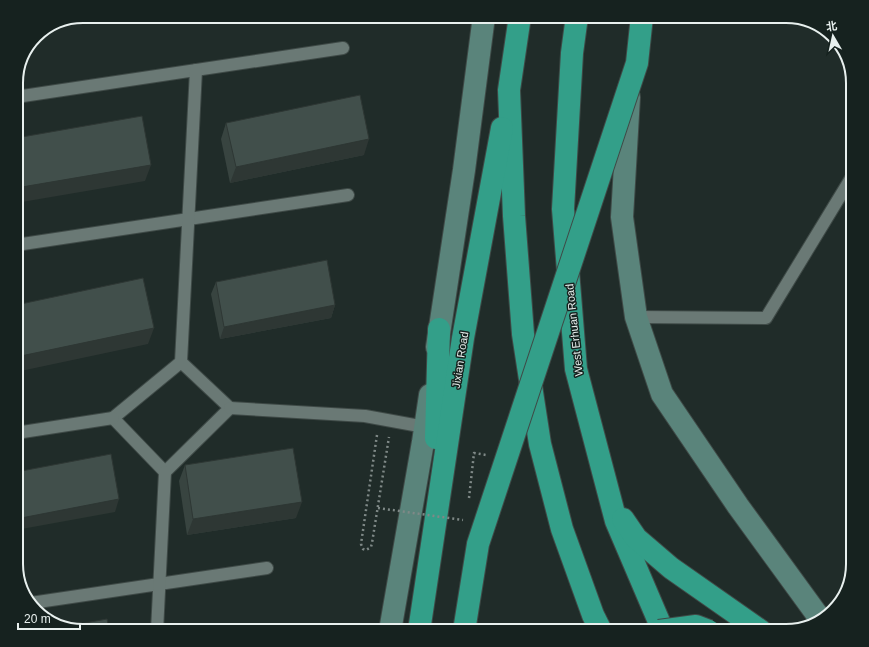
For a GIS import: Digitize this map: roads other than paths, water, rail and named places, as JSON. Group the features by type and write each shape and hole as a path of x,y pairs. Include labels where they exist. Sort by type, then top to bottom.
{"highway":[{"path":"519,23 509,90 514,216 523,334 540,444 562,529 598,624"},
{"name":"West Erhuan Road","path":"576,23 572,53 563,209 576,369 616,522 660,624"},
{"path":"465,624 478,544 637,63 641,23"},
{"name":"Jixian Road","path":"420,624 463,338 509,90"},
{"path":"433,541 439,329"},
{"path":"610,499 636,538 671,568 752,624"}],"street":[{"path":"634,23 622,217 636,317 662,394 738,506 817,615"},
{"path":"391,624 424,434 464,170 482,25"}],"lane":[{"path":"23,96 343,48"},
{"path":"23,432 113,418 181,362 196,70"},
{"path":"636,317 766,318 846,187"},
{"path":"23,244 348,195"},
{"path":"181,362 230,408 365,416 424,434"},
{"path":"156,624 165,472 230,408"},
{"path":"113,418 165,472"},
{"path":"37,602 267,568"}]}
